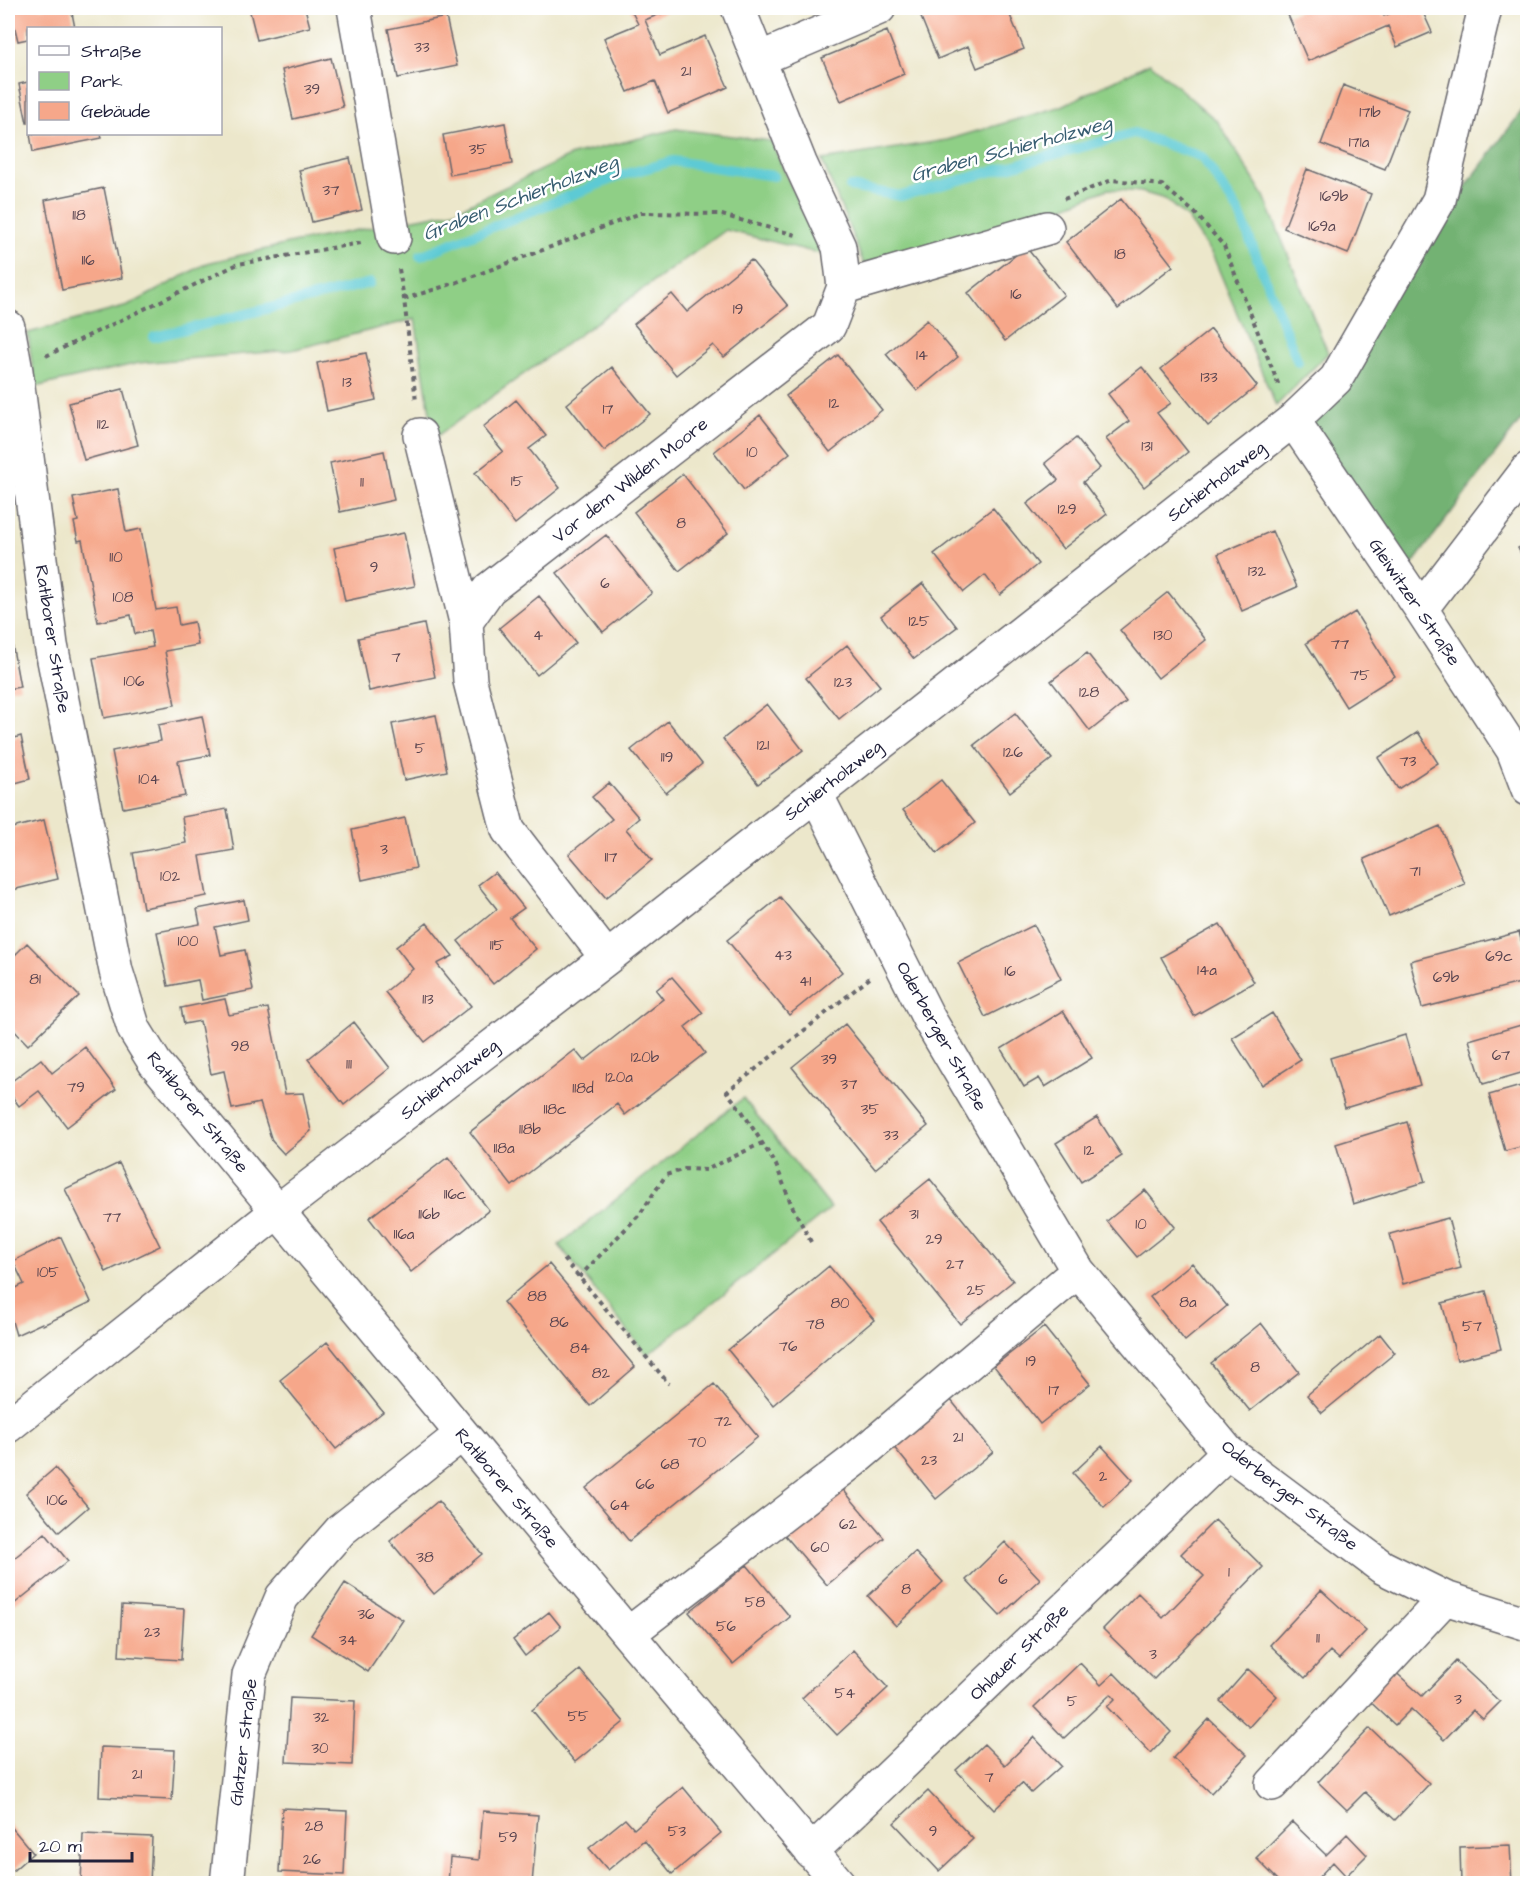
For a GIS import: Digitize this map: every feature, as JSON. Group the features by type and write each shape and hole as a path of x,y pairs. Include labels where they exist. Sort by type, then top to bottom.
{"street":[{"path":"354,8 394,238"},
{"name":"Vor dem Wilden Moore","path":"466,622 489,589 829,326 844,287 839,247 800,163 738,8"},
{"path":"759,59 879,8"},
{"name":"Schierholzweg","path":"8,1426 279,1210 607,958 1293,420 1336,379 1439,200 1485,8"},
{"path":"844,287 1047,228"},
{"name":"Ratiborer Straße","path":"8,327 16,371 51,645 116,970 134,1029 155,1063 628,1634 839,1884"},
{"name":"Gleiwitzer Straße","path":"1293,420 1513,750 1527,789"},
{"path":"420,435 466,622 470,681 508,830 607,958"},
{"path":"1421,609 1527,469"},
{"name":"Oderberger Straße","path":"816,794 929,1019 1078,1271 1228,1452 1382,1567 1445,1598 1527,1624"},
{"path":"628,1634 853,1461 1078,1271"},
{"name":"Glatzer Straße","path":"227,1884 249,1675 282,1597 341,1530 462,1434"},
{"name":"Ohlauer Straße","path":"811,1852 1228,1452"},
{"path":"1272,1784 1445,1598"}],"path":[{"path":"16,371 238,264 394,238 404,299 420,435"},
{"path":"812,1242 792,1206 776,1164 727,1092 897,956"},
{"path":"579,1277 640,1214 666,1175 685,1169 706,1170 762,1143"},
{"path":"564,1259 669,1384"}],"green space":[{"path":"1150,63 1218,122 1264,196 1328,353 1276,406 1213,256 1189,220 1165,199 1141,192 1108,189 1030,220 864,264 822,160 947,140 1062,106"},
{"path":"1527,104 1527,412 1411,566 1307,419 1449,209"},
{"path":"676,129 771,141 821,254 726,230 434,438 415,319 292,350 139,363 35,387 28,333 128,306 207,263 292,243 455,211 572,155"},
{"path":"743,1098 831,1208 647,1355 559,1245"}],"building":[{"path":"10,8 71,8 75,27 27,27 27,39 18,41"},
{"path":"249,8 305,8 310,27 257,40"},
{"path":"630,8 675,8 645,20 660,55 705,36 728,87 668,113 655,81 628,92 604,38 638,24"},
{"path":"924,8 1007,8 1024,49 977,68 968,46 938,59 918,10"},
{"path":"1306,8 1380,8 1384,16 1403,8 1421,8 1432,32 1397,47 1388,26 1308,61 1288,15"},
{"path":"446,17 457,66 398,78 388,29"},
{"path":"887,31 904,74 841,101 822,58"},
{"path":"331,58 343,107 293,119 282,70"},
{"path":"27,82 27,123 19,84"},
{"path":"1343,85 1408,110 1385,169 1321,144"},
{"path":"505,123 512,164 450,175 443,135"},
{"path":"30,135 101,135 102,138 33,152"},
{"path":"350,158 362,210 312,222 299,170"},
{"path":"1307,169 1371,194 1348,254 1284,228"},
{"path":"104,188 122,278 62,290 45,200"},
{"path":"1121,199 1173,266 1118,309 1066,242"},
{"path":"1026,247 1064,295 1005,341 968,293"},
{"path":"751,260 788,306 724,357 713,345 676,375 634,324 672,294 687,312"},
{"path":"927,320 958,357 917,391 886,354"},
{"path":"1211,329 1257,386 1208,426 1161,369"},
{"path":"366,353 376,400 327,411 317,363"},
{"path":"838,355 882,410 830,452 786,396"},
{"path":"612,367 650,414 604,451 567,404"},
{"path":"1142,367 1171,403 1157,413 1188,452 1144,487 1106,439 1129,421 1108,394"},
{"path":"123,389 138,445 84,460 69,403"},
{"path":"516,400 546,436 529,449 560,488 515,524 475,473 503,451 483,427"},
{"path":"760,415 790,453 744,490 714,452"},
{"path":"1076,438 1100,468 1083,482 1107,514 1063,549 1027,504 1058,480 1045,463"},
{"path":"384,451 394,500 340,512 330,463"},
{"path":"683,474 728,533 679,571 634,512"},
{"path":"118,489 126,532 141,529 156,610 176,607 179,625 194,622 198,645 165,651 175,705 104,718 93,658 153,647 150,631 135,634 131,615 98,622 82,540 78,541 74,522 78,521 73,498"},
{"path":"993,508 1038,564 1000,595 985,575 964,592 934,554"},
{"path":"1272,531 1297,587 1242,611 1218,554"},
{"path":"404,533 415,586 345,601 334,548"},
{"path":"606,535 652,593 603,632 557,573"},
{"path":"1528,543 1528,567 1518,548"},
{"path":"923,583 957,627 914,659 881,616"},
{"path":"1168,592 1206,640 1158,678 1120,630"},
{"path":"539,596 576,643 537,675 499,628"},
{"path":"1355,612 1395,676 1346,707 1306,643"},
{"path":"424,624 435,677 369,691 358,638"},
{"path":"8,638 11,638 20,687 8,689"},
{"path":"847,645 880,686 839,719 806,678"},
{"path":"1087,653 1126,702 1090,731 1051,681"},
{"path":"767,704 803,750 758,784 723,739"},
{"path":"1015,713 1052,759 1010,792 974,745"},
{"path":"436,715 447,771 404,780 392,724"},
{"path":"202,716 210,755 178,761 185,796 123,808 112,751 161,741 158,725"},
{"path":"668,721 702,764 666,793 631,750"},
{"path":"1418,732 1438,763 1398,789 1378,758"},
{"path":"21,736 30,779 8,785 8,740"},
{"path":"941,780 975,823 937,853 903,810"},
{"path":"609,783 639,818 626,829 652,860 606,898 569,854 612,819 592,797"},
{"path":"227,809 234,850 200,856 207,896 143,908 133,853 186,843 182,817"},
{"path":"405,818 416,868 362,880 352,830"},
{"path":"44,820 58,879 8,891 8,829"},
{"path":"1440,826 1465,884 1389,916 1364,859"},
{"path":"495,872 524,908 510,918 536,949 493,984 458,941 497,909 478,885"},
{"path":"780,897 842,972 789,1015 727,940"},
{"path":"244,900 248,920 215,927 221,955 245,950 253,990 202,1000 198,980 168,986 157,932 200,924 197,909"},
{"path":"427,923 453,956 437,964 471,1006 425,1042 385,992 413,969 396,947"},
{"path":"1220,924 1254,982 1194,1016 1161,957"},
{"path":"1034,925 1061,979 985,1017 958,963"},
{"path":"1519,932 1528,966 1528,981 1422,1008 1410,961"},
{"path":"27,943 79,996 28,1045 8,1024 8,962"},
{"path":"672,977 703,1013 685,1027 705,1053 625,1115 617,1104 512,1186 470,1132 575,1050 584,1061 663,999 656,990"},
{"path":"225,999 229,1015 268,1008 285,1094 303,1093 311,1131 284,1154 272,1141 260,1103 232,1109 224,1071 211,1074 200,1021 184,1024 181,1008"},
{"path":"1063,1011 1092,1058 1045,1087 1039,1078 1024,1087 1001,1049"},
{"path":"1272,1013 1301,1060 1262,1085 1232,1038"},
{"path":"354,1022 390,1068 344,1105 308,1059"},
{"path":"1528,1023 1528,1071 1483,1084 1469,1040"},
{"path":"845,1024 928,1126 875,1169 792,1067"},
{"path":"1405,1035 1420,1085 1345,1108 1330,1058"},
{"path":"85,1047 116,1089 67,1127 39,1091 19,1106 8,1091 8,1084 41,1059 52,1073"},
{"path":"1528,1084 1528,1145 1505,1151 1489,1095"},
{"path":"1097,1117 1122,1156 1081,1182 1056,1143"},
{"path":"1407,1122 1425,1182 1353,1204 1336,1144"},
{"path":"448,1157 489,1210 411,1272 369,1218"},
{"path":"119,1163 160,1246 106,1272 65,1189"},
{"path":"930,1179 1013,1281 960,1324 877,1222"},
{"path":"1145,1190 1175,1227 1137,1257 1107,1221"},
{"path":"1448,1218 1461,1268 1403,1284 1390,1234"},
{"path":"61,1237 91,1302 16,1335 8,1308 8,1292 24,1284 13,1261"},
{"path":"1192,1263 1227,1306 1185,1341 1150,1297"},
{"path":"549,1264 635,1367 590,1406 503,1302"},
{"path":"829,1266 874,1320 773,1405 728,1350"},
{"path":"1486,1291 1501,1349 1457,1360 1442,1303"},
{"path":"1261,1323 1299,1372 1250,1411 1211,1363"},
{"path":"1044,1327 1090,1384 1040,1424 994,1366"},
{"path":"1380,1334 1395,1353 1322,1413 1307,1395"},
{"path":"327,1342 383,1412 336,1449 280,1380"},
{"path":"714,1384 758,1437 629,1541 586,1488"},
{"path":"950,1399 993,1452 936,1499 893,1446"},
{"path":"1102,1446 1133,1480 1104,1507 1073,1473"},
{"path":"55,1468 88,1507 59,1532 26,1493"},
{"path":"840,1486 884,1538 827,1585 783,1533"},
{"path":"438,1501 482,1554 434,1594 390,1541"},
{"path":"1215,1520 1263,1567 1154,1679 1103,1629 1138,1593 1163,1618 1204,1576 1181,1554"},
{"path":"45,1533 68,1561 14,1604 8,1597 8,1563"},
{"path":"1005,1542 1040,1579 1000,1616 966,1580"},
{"path":"915,1552 943,1582 896,1626 868,1596"},
{"path":"747,1565 790,1617 733,1664 689,1612"},
{"path":"345,1583 403,1620 368,1672 311,1635"},
{"path":"1321,1590 1366,1631 1339,1659 1330,1651 1305,1678 1270,1645"},
{"path":"122,1605 184,1609 181,1660 119,1656"},
{"path":"549,1612 561,1627 525,1656 513,1640"},
{"path":"853,1650 888,1688 837,1735 802,1698"},
{"path":"1456,1661 1500,1702 1483,1719 1473,1710 1444,1740 1411,1709 1395,1725 1364,1696 1390,1667 1422,1696"},
{"path":"1080,1663 1101,1685 1114,1673 1171,1732 1151,1753 1107,1707 1115,1699 1111,1694 1064,1738 1034,1707"},
{"path":"1248,1669 1277,1696 1249,1727 1220,1701"},
{"path":"580,1670 624,1722 575,1762 532,1710"},
{"path":"290,1698 355,1701 352,1765 286,1762"},
{"path":"1209,1719 1247,1755 1211,1793 1173,1758"},
{"path":"1370,1728 1429,1784 1395,1820 1365,1792 1347,1810 1318,1782"},
{"path":"1034,1737 1061,1766 1031,1793 1022,1783 994,1810 956,1770 984,1744 1005,1765"},
{"path":"101,1747 175,1750 172,1800 99,1797"},
{"path":"683,1787 721,1833 672,1874 644,1840 608,1870 589,1848 625,1819 634,1829"},
{"path":"928,1791 973,1839 939,1871 894,1823"},
{"path":"282,1808 347,1811 344,1875 279,1872"},
{"path":"483,1811 538,1815 532,1884 477,1881 477,1884 448,1884 450,1857 479,1860"},
{"path":"1292,1822 1326,1855 1347,1834 1367,1855 1346,1876 1333,1862 1312,1884 1282,1884 1256,1858"},
{"path":"8,1823 33,1853 8,1875"},
{"path":"83,1834 152,1837 150,1884 81,1884"},
{"path":"1510,1845 1512,1884 1461,1884 1460,1847"}],"waterway":[{"name":"Graben Schierholzweg","path":"850,187 901,196 1134,133 1202,157 1239,212 1298,362"},
{"name":"Graben Schierholzweg","path":"420,256 619,176 673,161 774,176"},
{"name":"Graben Schierholzweg","path":"154,337 370,283"}]}
